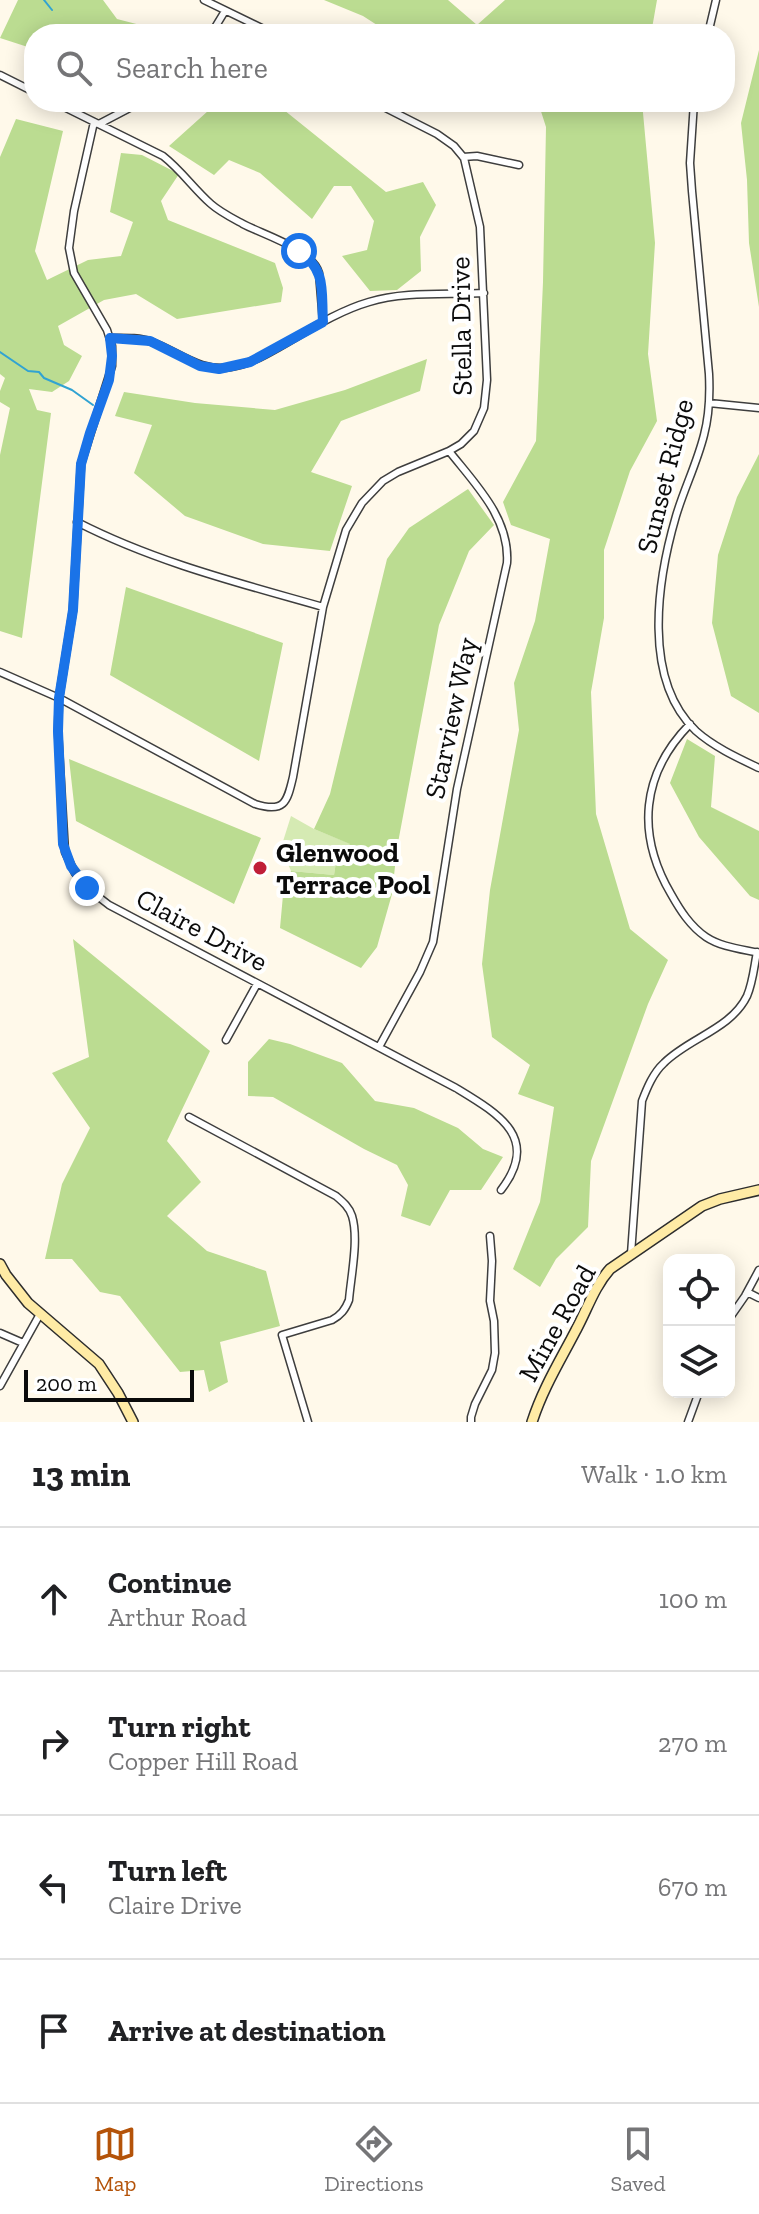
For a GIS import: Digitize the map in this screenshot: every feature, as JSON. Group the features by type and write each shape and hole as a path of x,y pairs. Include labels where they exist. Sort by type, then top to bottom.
{"street":[{"path":"204,0 253,24"},
{"path":"710,24 716,0"},
{"path":"217,24 225,11"},
{"path":"0,75 24,87"},
{"path":"74,112 163,156 216,208 311,259 319,273 323,322"},
{"path":"96,123 120,112"},
{"path":"394,112 437,134 463,157 477,156 519,165"},
{"name":"Sunset Ridge","path":"693,112 690,163 709,403 704,435 668,550 659,603 662,666 676,708 690,724 712,743 759,768"},
{"name":"Claire Drive","path":"96,123 74,211 69,248 74,273 110,338 112,366 81,464 73,610 59,698 63,844 75,873 97,898 379,1047 493,1112 515,1137 518,1153 513,1172 501,1190"},
{"name":"Stella Drive","path":"59,698 255,804 271,809 288,798 323,607 346,530 369,494 383,481 461,444 474,431 484,408 487,380 480,227 463,157"},
{"path":"110,338 150,341 200,366 219,369 250,362 367,302 484,293"},
{"path":"709,403 759,408"},
{"name":"Starview Way","path":"379,1047 433,942 457,789 507,563 501,523 449,451"},
{"path":"77,522 114,541 182,566 323,607"},
{"path":"0,672 59,698"},
{"path":"631,1254 642,1101 647,1088 662,1064 737,1011 751,986 758,953 720,945 690,923 664,882 651,844 647,817 654,780 671,745 690,724"},
{"path":"226,1040 257,984"},
{"path":"189,1117 336,1196 351,1212 354,1236 347,1306 332,1320 282,1335 308,1422"},
{"name":"Mine Road","path":"532,1422 547,1382 601,1279 610,1269 702,1206 732,1195 759,1190"},
{"path":"471,1422 475,1404 492,1370 495,1353 490,1301 490,1236"},
{"path":"0,1264 18,1291 40,1314 99,1364 133,1422"},
{"path":"735,1310 759,1270"},
{"path":"747,1292 759,1298"},
{"path":"0,1386 40,1314"},
{"path":"0,1333 23,1343"},
{"path":"688,1422 697,1398"}],"green space":[{"path":"18,0 103,0 117,19 136,24 24,24 24,46 0,38"},
{"path":"324,0 448,0 476,24 375,24"},
{"path":"505,0 657,0 653,24 478,24"},
{"path":"759,50 759,307 749,243 741,123"},
{"path":"207,112 286,112 386,192 423,182 436,205 420,237 421,271 397,290 370,291 342,256 367,250 374,221 351,186 334,186 312,219 260,173 229,160 214,175 169,146"},
{"path":"541,112 643,112 655,243 648,354 657,421 630,471 604,550 604,618 591,692 596,814 630,929 668,960 648,1004 591,1161 588,1227 556,1259 540,1287 513,1269 540,1202 554,1107 518,1094 530,1065 492,1037 482,964 490,890 519,730 514,683 535,621 550,539 511,525 503,502 536,441 546,127"},
{"path":"16,119 63,131 35,251 47,280 88,260 121,256 133,222 110,212 121,153 142,155 179,174 161,201 168,220 275,263 283,288 281,302 177,319 136,294 104,300 58,326 64,345 82,356 69,381 52,392 29,389 37,410 51,413 22,638 0,631 0,455 10,408 0,402 5,378 0,374 0,157"},
{"path":"427,359 420,391 341,421 311,472 352,486 330,551 263,544 185,516 134,473 152,425 115,416 124,392 195,403 275,410 345,390"},
{"path":"759,454 759,713 731,696 712,623 718,555 737,497"},
{"path":"468,489 494,525 469,551 439,625 397,848 392,894 377,947 361,968 280,928 283,895 291,871 334,875 336,862 350,844 314,829 330,794 387,559 409,528"},
{"path":"126,587 283,643 259,761 110,675"},
{"path":"687,739 715,756 711,807 759,831 759,900 750,896 699,837 670,783"},
{"path":"69,759 261,838 234,904 76,821"},
{"path":"291,816 351,844 336,862 334,875 291,871 286,859 279,854"},
{"path":"73,939 210,1051 167,1141 201,1182 167,1216 207,1251 266,1271 280,1326 220,1342 228,1382 209,1392 204,1370 180,1372 120,1296 100,1292 72,1259 45,1259 62,1184 90,1128 52,1073 89,1057"},
{"path":"269,1039 342,1063 375,1101 414,1108 458,1128 483,1149 503,1157 481,1190 450,1190 430,1226 401,1216 408,1185 397,1165 273,1097 248,1096 248,1062"}],"waterway":[{"path":"44,0 52,10"},
{"path":"0,352 28,371 39,372 44,378 72,390 93,405"}],"place":[{"name":"Glenwood Terrace Pool","path":"260,868"}],"route":[{"path":"87,888 71,866 63,844 59,698 73,610 81,464 109,380 112,366 110,338 150,341 208,368 232,367 259,358 323,322 317,267 299,251"}]}
